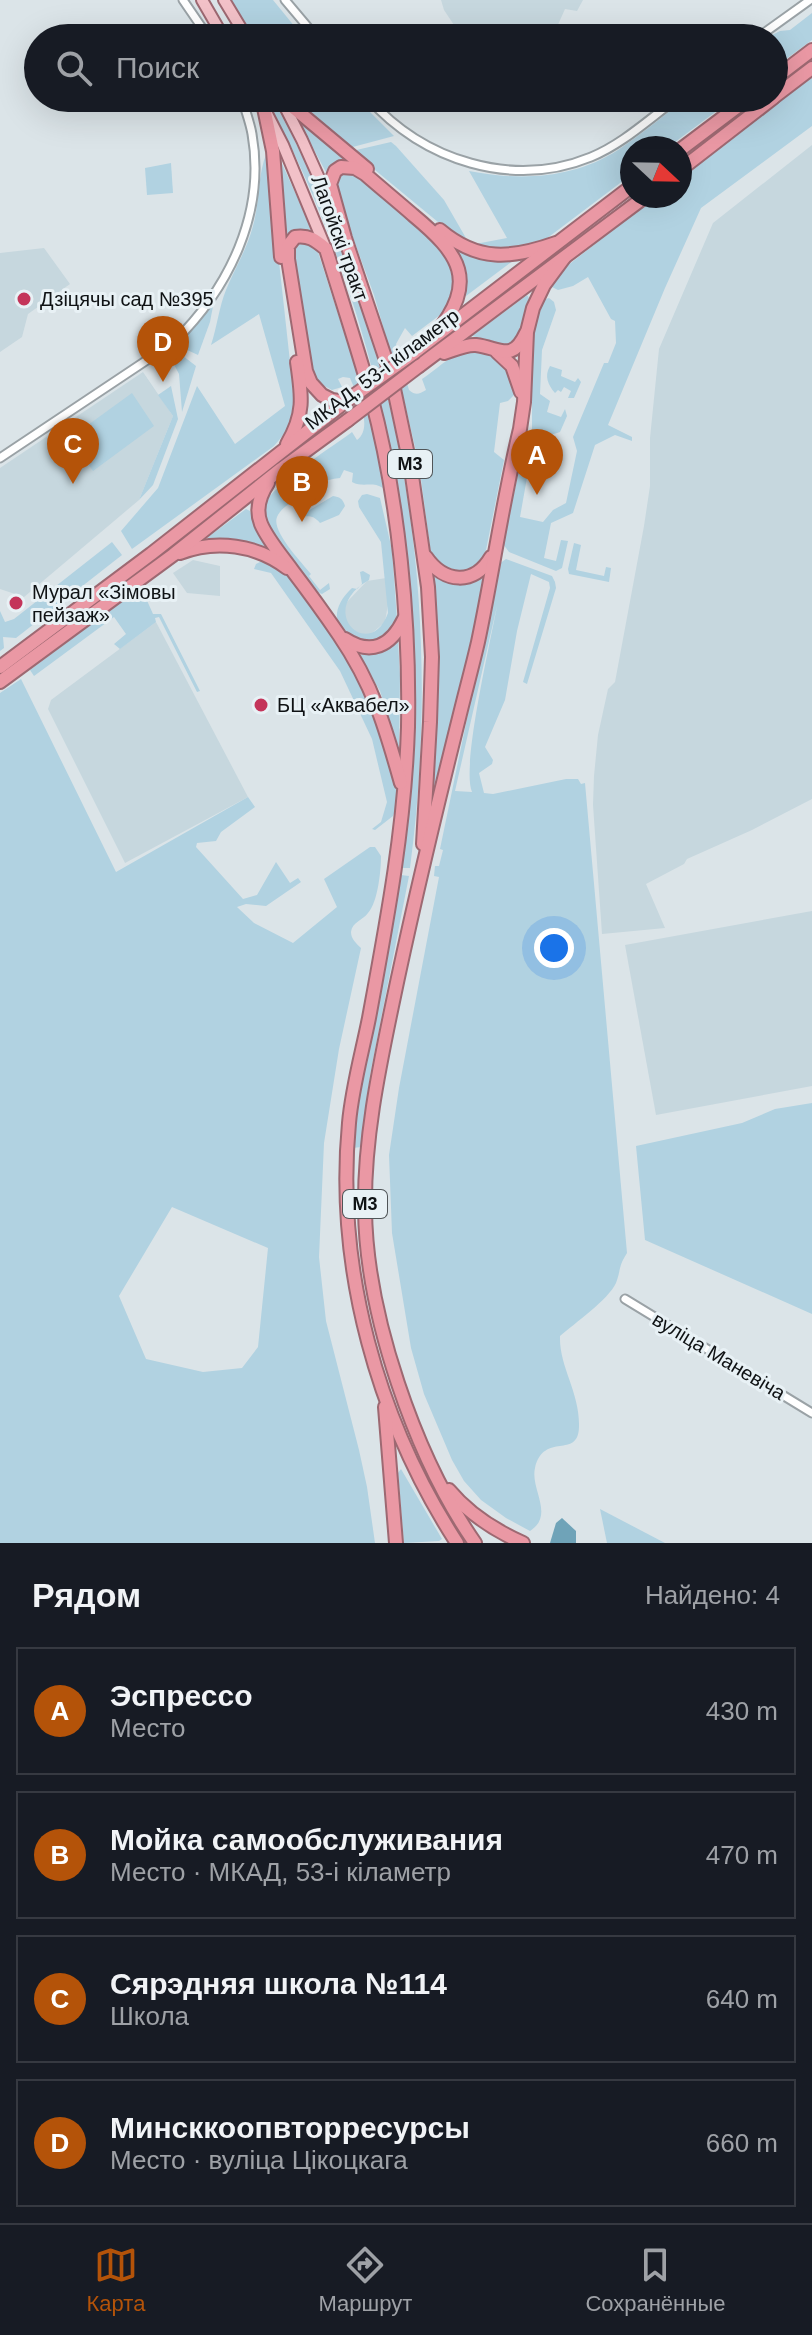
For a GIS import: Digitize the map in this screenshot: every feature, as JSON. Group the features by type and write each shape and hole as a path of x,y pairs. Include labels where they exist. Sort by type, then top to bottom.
{"highway":[{"path":"788,68 812,50"},
{"path":"788,86 812,68"},
{"path":"264,112 273,151 281,261 302,406 298,424 283,450"},
{"path":"298,112 464,248 514,255 556,243"},
{"path":"692,141 730,112"},
{"path":"692,161 755,112"},
{"path":"345,238 330,184 335,171 348,166 365,174 437,235 458,264 460,280 453,312 435,335"},
{"name":"МКАД, 53-і кіламетр","path":"62,628 283,450 620,195"},
{"name":"МКАД, 53-і кіламетр","path":"62,628 173,555 281,469 630,208"},
{"path":"326,249 314,238 305,235 295,237 288,246 288,259 306,371 311,383 322,395 345,402"},
{"name":"Лагойскі тракт","path":"345,238 391,375 411,469 424,554"},
{"name":"Лагойскі тракт","path":"326,249 371,397 394,512 405,617"},
{"path":"420,875 478,642 524,402 527,332 533,308 544,285 564,258"},
{"path":"424,362 471,345 508,352 515,349 527,332"},
{"path":"497,352 512,366 524,402"},
{"path":"281,469 261,496 259,521 339,635 373,693 404,798"},
{"path":"173,555 211,545 252,550 270,557 298,577"},
{"path":"424,554 438,571 463,578 480,571 495,551"},
{"name":"М3","path":"424,554 432,657 420,875 378,1077 368,1144 365,1209 370,1267 394,1374 437,1475 475,1543"},
{"path":"339,635 356,646 380,646 392,637 405,617"},
{"name":"М3","path":"405,617 408,715 404,798 397,863 349,1119 346,1159 348,1219 368,1343 383,1392 425,1492 457,1543"},
{"path":"0,667 62,628"},
{"path":"0,682 62,628"},
{"path":"383,1392 396,1543"},
{"path":"437,1475 462,1505 494,1528 523,1543"}],"main road":[{"path":"202,0 216,24"},
{"path":"224,0 239,24"},
{"name":"Лагойскі тракт","path":"266,112 326,249"},
{"name":"Лагойскі тракт","path":"288,112 345,238"}],"street":[{"path":"183,0 199,24"},
{"path":"285,0 305,24"},
{"path":"777,24 810,0"},
{"path":"0,458 174,342 194,323 220,288 244,236 252,202 255,168 252,133 246,112"},
{"path":"384,112 418,141 449,156 510,171 535,171 594,156 659,112"},
{"name":"вуліца Маневіча","path":"625,1299 812,1413"}],"shaded area":[{"path":"231,0 273,0 293,24 245,24"},
{"path":"441,0 583,0 577,11 565,9 558,24 453,24"},
{"path":"812,13 812,40 788,58 790,30"},
{"path":"812,77 812,126 701,208 608,425 632,437 632,441 615,435 595,445 573,513 551,523 544,558 556,561 561,540 568,541 562,568 556,571 509,552 503,544 523,451 560,458 559,463 557,459 531,455 520,517 543,522 553,510 566,503 577,451 573,437 604,363 608,363 616,343 615,321 588,277 558,290 548,285 553,277 641,208 692,208 692,169 766,112 788,112 788,95"},
{"path":"273,112 279,112 317,188 354,281 382,376 403,472 416,570 422,669 419,768 410,868 402,868 414,750 414,632 407,553 395,474 379,395 357,318 301,168"},
{"path":"306,112 370,112 394,136 349,148"},
{"path":"669,112 715,112 683,136 639,136"},
{"path":"298,120 350,160 334,163 327,174"},
{"path":"391,142 444,200 470,245 507,238 469,171 507,176 546,175 583,167 620,149 620,183 542,242 517,252 467,246 352,151"},
{"path":"812,145 812,799 687,859 684,864 646,884 665,928 602,934 593,805 594,776 598,735 608,689 615,682 644,526 650,486 650,438 659,349 713,223"},
{"path":"267,152 292,380 290,422 274,446 132,549 121,531 158,488 197,386 235,444 285,406 259,314 211,345 224,297 253,226"},
{"path":"279,157 312,230 298,229 286,236"},
{"path":"171,163 173,193 147,195 145,168"},
{"path":"345,171 361,176 447,253 457,282 448,309 412,336 405,328 396,344 409,390 418,394 426,390 422,379 454,356 476,351 495,358 513,383 515,394 508,401 500,403 494,452 504,460 486,550 478,563 468,570 441,568 431,555 419,464 403,396 374,295 334,186 339,174"},
{"path":"303,242 317,249 371,416 383,488 352,482 353,473 344,470 340,478 319,484 279,513 276,523 288,547 320,590 329,583 330,589 322,594 315,591 275,539 264,508 288,479 352,432 357,440 364,427 360,402 350,378 338,379 342,387 332,390 317,382 312,372 292,248"},
{"name":"Дзіцячы сад №395","path":"44,248 70,284 28,314 22,337 0,352 0,253"},
{"path":"456,248 473,256 514,260 462,299"},
{"path":"527,295 529,298 512,346 472,336"},
{"path":"549,298 556,310 542,350 540,394 550,401 547,412 561,417 565,409 567,416 560,432 545,435 532,430 532,332 534,318 543,300"},
{"path":"214,301 198,355 185,349 181,338"},
{"path":"174,349 196,366 182,412 179,374 168,353"},
{"path":"550,366 562,370 561,376 575,382 578,378 581,382 574,398 568,398 571,391 564,387 561,392 558,390 555,393 547,377"},
{"path":"143,372 173,416 139,500 24,597 0,589 0,468"},
{"path":"171,386 178,419 153,485 139,500 173,416 158,395"},
{"path":"132,393 154,426 93,471 70,438"},
{"path":"367,494 380,498 392,550 397,620 389,633 377,640 363,641 351,637 341,629 337,618 340,604 352,588 357,589 346,605 346,617 351,627 360,633 370,633 380,627 388,613 381,542 358,501"},
{"path":"333,496 341,499 345,506 339,515 320,523 310,517 298,517"},
{"path":"246,509 269,546 267,549 231,540 208,541 208,537"},
{"path":"112,542 122,555 16,638 3,637 4,648 0,651 0,611 5,622 14,619"},
{"path":"574,543 581,545 576,570 604,576 606,567 611,568 609,582 569,574"},
{"path":"506,559 552,576 556,588 527,684 523,682 550,588 549,582 531,574 505,700 485,747 493,760 492,764 479,773 484,793 493,794 566,779 578,779 581,784 585,783 627,1253 612,1290 560,1336 579,1427 573,1442 553,1447 539,1457 534,1476 541,1517 530,1531 481,1500 464,1481 424,1394 411,1348 392,1233 389,1155 439,877 434,876 435,866 439,866 443,850 440,849 499,564","holes":["497,606 473,731 470,757 472,792 455,791"]},
{"path":"193,560 220,566 220,596 187,593 173,573"},
{"path":"264,560 290,575 358,672 392,764 396,787 393,816 375,830 372,829 381,822 387,802 372,739 340,671 271,573 254,569"},
{"path":"487,569 433,807 438,687 432,575 446,582 461,584 476,579"},
{"path":"360,572 370,575 369,580 357,589 362,584"},
{"path":"386,578 388,604 385,622 371,634 353,630 344,614 346,603 367,581"},
{"path":"141,587 153,614 161,614 200,691 197,692 159,617 120,649 114,644 126,634 114,617 34,676 30,670"},
{"path":"156,622 248,797 125,863 48,709 51,700"},
{"path":"398,641 399,751 380,691 359,655 378,653"},
{"path":"21,679 116,872 248,797 255,807 221,832 216,841 197,843 196,847 243,899 257,895 276,862 290,883 298,878 301,882 266,906 246,904 237,907 254,923 293,943 337,907 324,879 370,847 375,847 381,856 374,902 351,932 361,948 339,1049 324,1143 319,1257 326,1321 359,1450 375,1543 0,1543 0,693","holes":["172,1207 268,1248 258,1347 242,1368 203,1372 146,1359 119,1296"]},
{"path":"401,875 409,876 370,1075 361,1147 353,1148 364,1062"},
{"path":"812,911 812,1086 656,1115 625,945"},
{"path":"812,1103 812,1314 645,1240 636,1146 742,1123 775,1109"},
{"path":"401,1469 442,1539 439,1541 404,1543 398,1473"},
{"path":"600,1509 665,1543 607,1543"},
{"path":"562,1518 576,1531 576,1543 550,1543 556,1523"}],"place":[{"name":"Дзіцячы сад №395","path":"24,299"},
{"name":"Минсккоопвторресурсы","path":"163,382"},
{"name":"Сярэдняя школа №114","path":"73,484"},
{"name":"Эспрессо","path":"537,495"},
{"name":"Мойка самообслуживания","path":"302,522"},
{"name":"Мурал «Зімовы пейзаж»","path":"16,603"},
{"name":"БЦ «Аквабел»","path":"261,705"}]}
